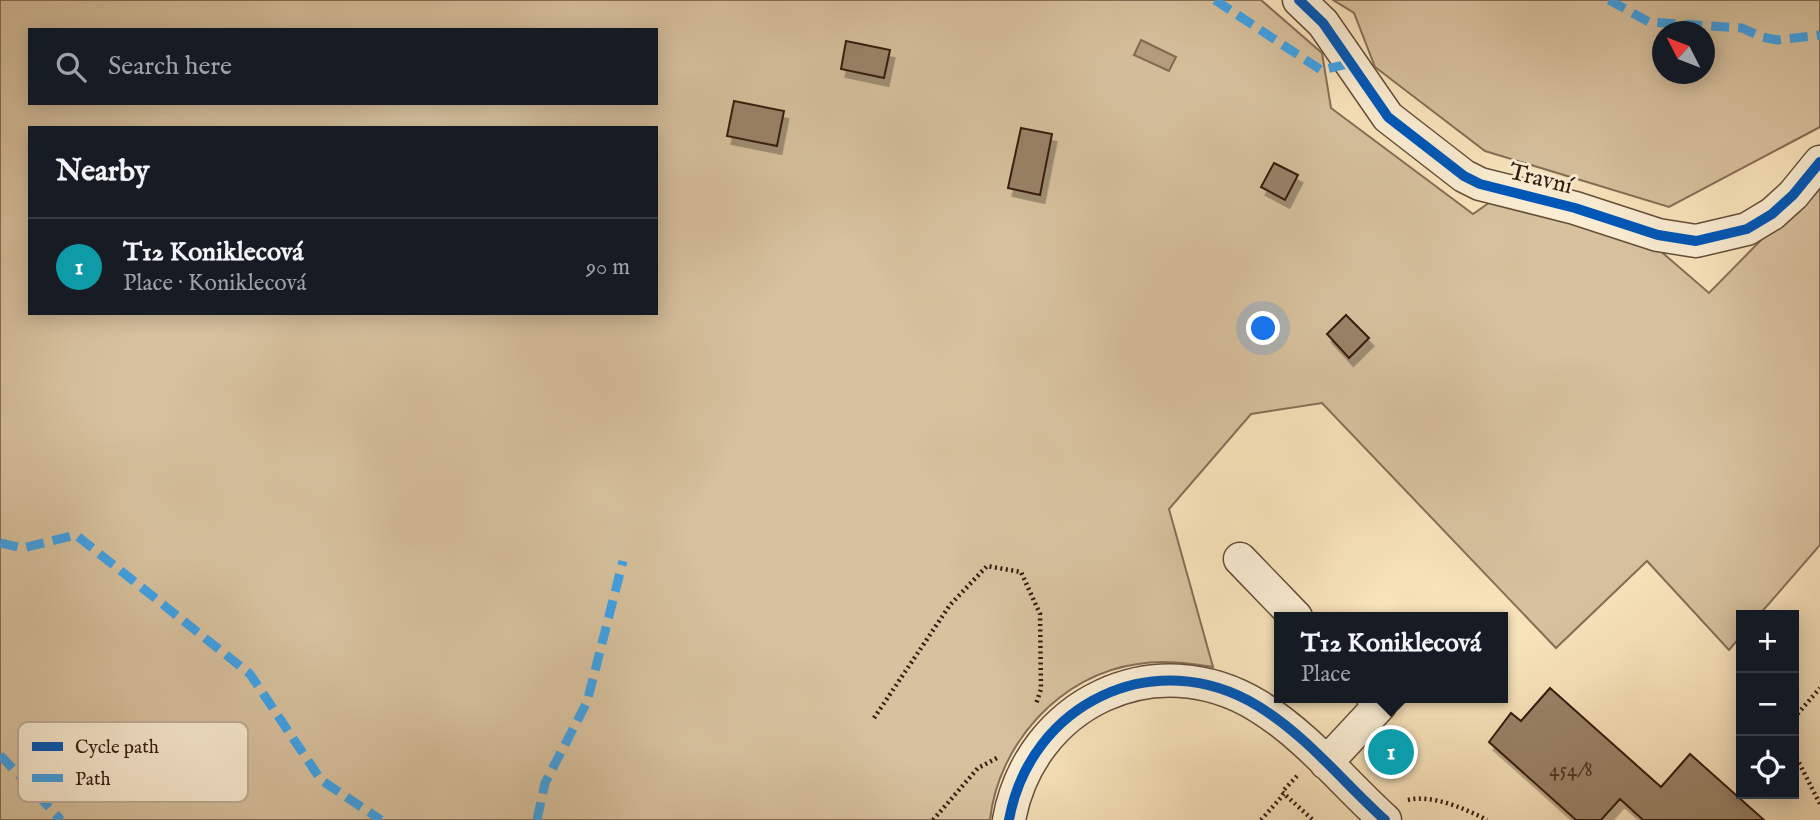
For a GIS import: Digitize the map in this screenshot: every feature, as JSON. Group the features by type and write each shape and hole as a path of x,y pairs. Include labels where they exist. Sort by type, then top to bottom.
{"street":[{"name":"Travní","path":"1299,0 1323,23 1388,117 1464,176 1480,184 1575,208 1658,235 1696,241 1747,229 1772,214 1793,195 1820,162"},
{"path":"1240,559 1291,612"},
{"path":"1009,820 1020,781 1047,736 1066,716 1090,701 1131,686 1158,681 1194,683 1234,694 1280,722 1315,765 1394,811"},
{"path":"1315,765 1380,705 1378,703"}],"path":[{"path":"874,718 950,605 986,566 1021,572 1040,614 1041,689 1033,712"},
{"path":"1799,712 1820,688"},
{"path":"933,820 978,768 999,757"},
{"path":"1799,763 1820,804"},
{"path":"1261,820 1284,794 1282,792 1315,765"},
{"path":"1284,794 1313,820"},
{"path":"1394,811 1415,798 1455,806 1487,820"}],"shaded area":[{"path":"0,0 1261,0 1322,53 1331,108 1473,214 1503,193 1650,242 1709,293 1820,180 1820,545 1763,610 1736,610 1736,642 1729,650 1647,561 1556,648 1322,403 1251,414 1169,509 1213,667 1175,662 1138,664 1110,670 1084,682 1059,698 1038,717 1020,740 995,792 990,820 0,820"},
{"path":"1333,0 1820,0 1820,127 1669,207 1485,151 1375,67 1354,13"},
{"path":"1141,40 1176,57 1169,71 1134,55"}],"building":[{"path":"846,41 890,50 884,78 841,69"},
{"path":"734,101 784,111 777,146 727,136"},
{"path":"1021,128 1052,134 1040,195 1008,188"},
{"path":"1274,163 1298,175 1285,200 1261,187"},
{"path":"1346,315 1369,338 1349,358 1327,334"},
{"path":"1550,688 1661,787 1690,754 1736,795 1736,799 1740,799 1764,820 1643,820 1620,799 1601,820 1576,820 1489,742 1511,713 1521,721"},
{"path":"1391,733 1409,750 1390,770 1372,754"}],"marked path":[{"path":"1215,0 1321,70 1348,64"},
{"path":"1609,0 1649,22 1742,28 1777,40 1820,35"},
{"path":"0,543 23,548 76,535 250,674 321,780 381,820"},
{"path":"537,820 545,783 587,702 623,561"},
{"path":"0,755 18,774"},
{"path":"44,802 61,820"}],"cycle path":[{"path":"1299,0 1323,23 1388,117 1464,176 1480,184 1575,208 1658,235 1696,241 1747,229 1772,214 1793,195 1820,162"},
{"path":"1009,820 1022,779 1042,744 1070,716 1103,696 1139,684 1179,681 1219,688 1258,706 1276,718 1309,745 1385,820"}],"place":[{"name":"T12 Koniklecová","path":"1391,752"}]}
